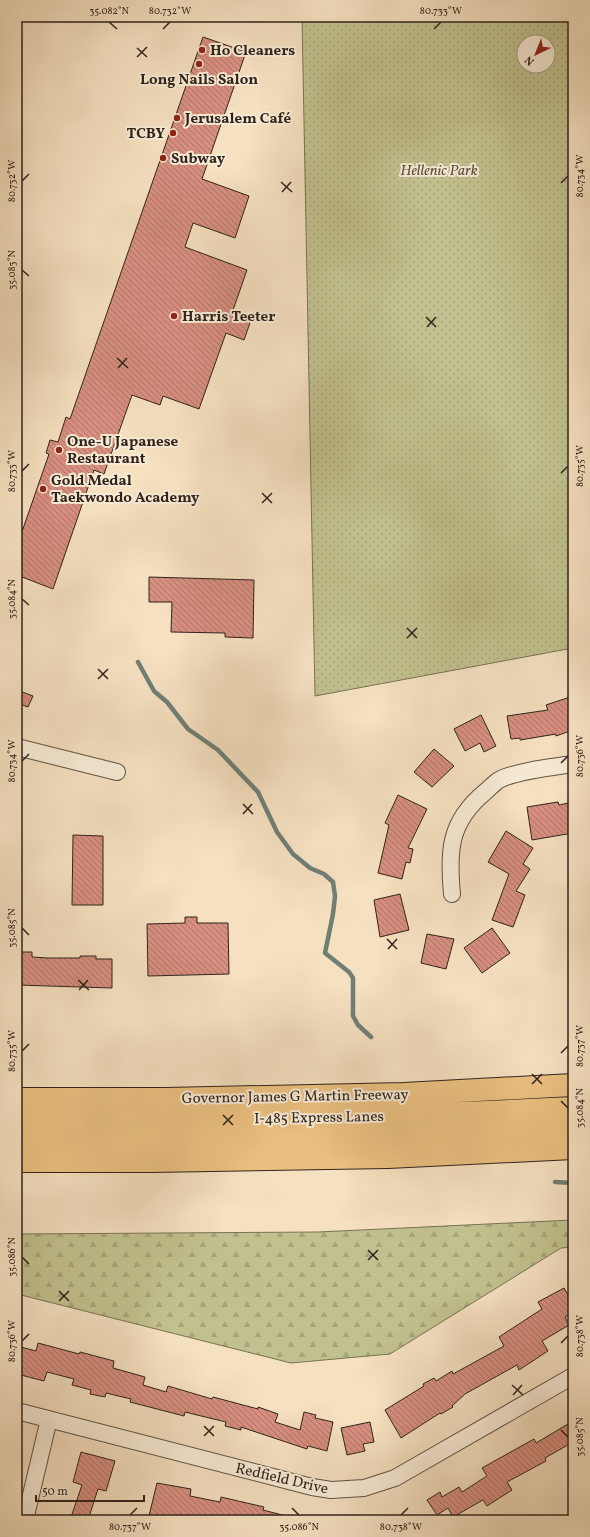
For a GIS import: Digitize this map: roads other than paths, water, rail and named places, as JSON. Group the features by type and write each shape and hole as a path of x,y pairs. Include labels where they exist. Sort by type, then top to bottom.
{"highway":[{"name":"Governor James G Martin Freeway","path":"17,1098 166,1099 404,1094 573,1085"},
{"name":"I-485 Express Lanes","path":"17,1118 102,1120 409,1116 573,1108"},
{"name":"I-485 Express Lanes","path":"17,1140 94,1141 332,1138 573,1128"},
{"path":"17,1161 144,1161 380,1157 573,1148"}],"street":[{"path":"17,747 117,772"},
{"path":"452,894 449,869 452,839 457,826 474,801 499,780 517,774 573,764"},
{"name":"Redfield Drive","path":"17,1411 312,1487 349,1490 380,1484 417,1467 573,1376"},
{"path":"24,1520 49,1419"}],"waterway":[{"path":"138,662 154,691 167,702 188,729 218,750 258,792 277,832 293,854 310,868 324,874 333,882 335,896 333,914 325,953 349,972 353,978 353,1016 358,1025 371,1037"},
{"path":"555,1182 573,1183"}],"place":[{"name":"Ho Cleaners","path":"202,50"},
{"name":"Long Nails Salon","path":"199,64"},
{"name":"Jerusalem Café","path":"177,118"},
{"name":"TCBY","path":"173,133"},
{"name":"Subway","path":"163,158"},
{"name":"Harris Teeter","path":"174,316"},
{"name":"One‐U Japanese Restaurant","path":"59,450"},
{"name":"Gold Medal Taekwondo Academy","path":"43,489"}],"park label":[{"name":"Hellenic Park","path":"439,170"}]}
